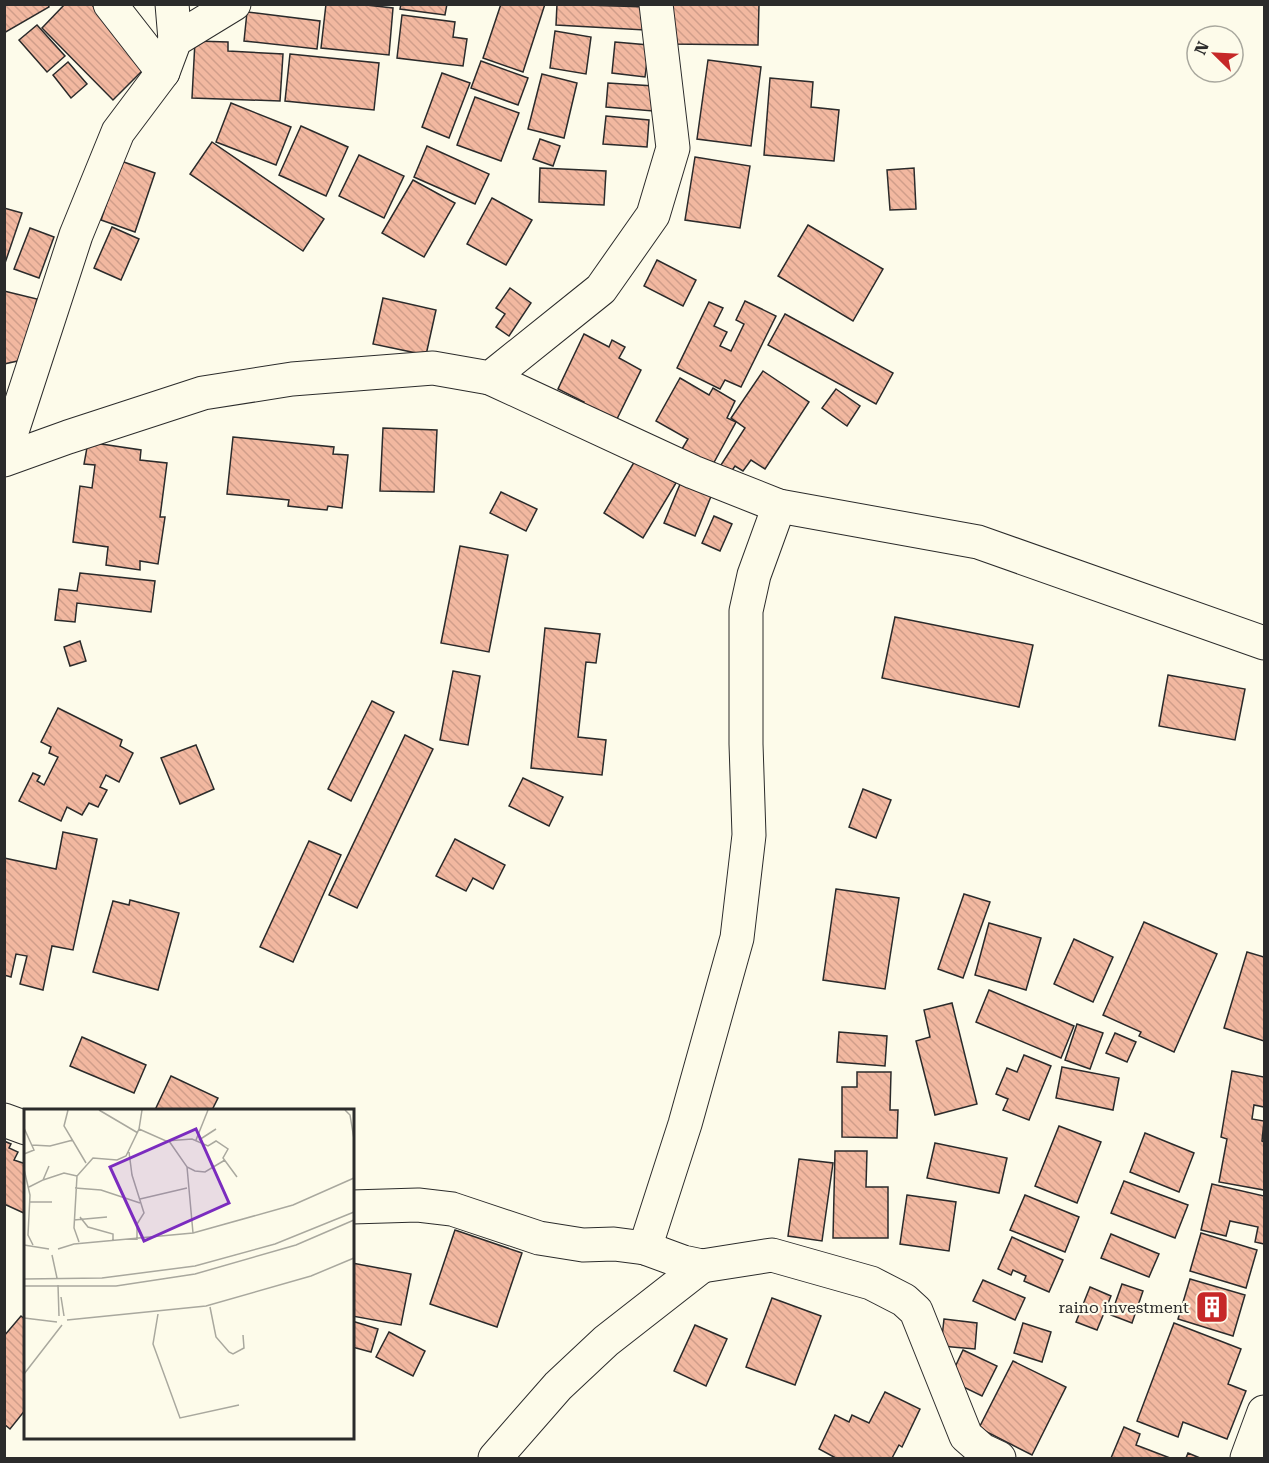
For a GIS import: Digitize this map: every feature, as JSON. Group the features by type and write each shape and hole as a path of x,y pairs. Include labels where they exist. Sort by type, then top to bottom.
{"street":[{"path":"110,4 163,72"},
{"path":"4,456 76,235 118,132 163,72 175,40 172,4"},
{"path":"175,40 234,4"},
{"path":"490,378 601,289 653,215 673,148 656,4"},
{"path":"4,460 203,393 292,379 433,368 490,378 693,472 779,506 978,542 1264,643"},
{"path":"645,1248 685,1124 737,938 749,835 746,611 754,575 779,506"},
{"path":"4,1120 24,1127"},
{"path":"354,1207 418,1205 452,1209 539,1238 583,1245 614,1244 645,1248 683,1262 702,1266 772,1255 872,1283 904,1300 916,1311 966,1436 982,1450 999,1458"},
{"path":"495,1458 558,1386 606,1341 702,1266"},
{"path":"1247,1458 1264,1412"}],"building":[{"path":"4,4 48,4 49,7 4,33"},
{"path":"65,4 91,4 149,64 113,100 42,28"},
{"path":"326,4 357,4 393,8 389,55 321,48"},
{"path":"401,4 447,4 445,15 400,9"},
{"path":"501,4 545,4 523,72 483,58"},
{"path":"557,4 646,7 645,30 556,25"},
{"path":"668,4 759,4 758,45 668,44"},
{"path":"247,12 320,21 317,49 244,41"},
{"path":"402,15 455,22 453,37 467,39 463,66 397,58"},
{"path":"37,25 65,56 47,72 19,40"},
{"path":"555,31 591,37 586,74 550,68"},
{"path":"195,41 228,42 228,51 283,54 280,101 192,98"},
{"path":"615,42 649,45 645,77 612,73"},
{"path":"290,54 379,63 374,110 285,101"},
{"path":"708,60 761,67 751,146 697,139"},
{"path":"481,61 528,78 518,105 471,88"},
{"path":"68,62 87,84 71,98 53,75"},
{"path":"442,73 470,83 449,138 422,127"},
{"path":"542,74 577,83 564,138 528,129"},
{"path":"770,78 813,82 811,107 839,110 834,161 764,155"},
{"path":"608,83 654,86 653,111 606,107"},
{"path":"475,97 519,113 501,161 457,145"},
{"path":"231,103 291,127 276,165 216,142"},
{"path":"606,116 649,120 647,147 603,144"},
{"path":"301,126 348,147 326,196 279,175"},
{"path":"540,139 560,146 553,166 533,159"},
{"path":"212,142 324,219 303,251 190,174"},
{"path":"427,146 489,174 475,204 414,177"},
{"path":"359,155 404,176 384,218 339,196"},
{"path":"695,157 750,166 740,228 685,220"},
{"path":"121,161 155,173 135,232 101,220"},
{"path":"540,168 606,171 604,205 539,202"},
{"path":"914,168 916,209 890,210 887,170"},
{"path":"413,180 455,203 424,257 382,233"},
{"path":"492,198 532,220 506,265 467,244"},
{"path":"4,208 22,213 4,266"},
{"path":"808,225 883,269 853,321 778,276"},
{"path":"112,227 139,239 121,280 94,268"},
{"path":"30,228 54,237 39,278 14,269"},
{"path":"657,260 696,280 683,306 644,286"},
{"path":"510,288 531,303 509,336 496,327 505,314 496,308"},
{"path":"4,291 37,299 22,360 4,364"},
{"path":"383,298 436,310 426,355 373,344"},
{"path":"745,301 776,316 741,387 725,380 720,389 677,368 709,302 723,308 714,326 727,332 720,346 731,351 744,324 736,320"},
{"path":"785,314 893,373 876,404 768,345"},
{"path":"584,334 609,347 612,340 625,347 619,358 641,370 613,427 579,410 584,402 558,389"},
{"path":"763,371 809,402 765,469 751,460 743,471 735,466 729,475 719,468 745,428 731,418"},
{"path":"680,378 709,395 713,388 735,401 727,418 736,422 712,466 682,449 688,439 656,421"},
{"path":"836,389 860,406 847,426 822,408"},
{"path":"383,428 437,430 434,492 380,491"},
{"path":"233,437 334,447 333,454 348,455 342,508 328,506 327,510 288,506 289,500 227,494"},
{"path":"88,442 141,450 140,460 167,463 160,517 165,517 158,564 140,561 140,570 106,565 108,547 73,542 80,486 92,488 95,465 84,464"},
{"path":"636,459 676,483 643,538 604,513"},
{"path":"683,477 714,489 695,536 664,523"},
{"path":"501,492 537,509 526,531 490,513"},
{"path":"714,516 732,524 720,551 702,543"},
{"path":"460,546 508,555 489,652 441,643"},
{"path":"80,573 155,581 151,612 77,603 75,622 55,620 59,589 77,591"},
{"path":"895,617 1033,645 1019,707 882,678"},
{"path":"545,628 600,634 596,663 586,662 578,737 606,740 602,775 531,768"},
{"path":"80,641 86,661 70,666 64,647"},
{"path":"453,671 480,676 468,745 440,740"},
{"path":"1168,675 1245,689 1235,740 1159,726"},
{"path":"372,701 394,712 351,801 328,789"},
{"path":"58,708 122,740 120,746 133,753 119,782 106,775 100,787 107,790 98,807 89,803 82,815 67,807 61,821 19,801 33,773 40,776 37,781 44,785 58,757 49,753 51,747 41,742"},
{"path":"405,735 433,749 357,908 329,895"},
{"path":"196,745 214,789 180,804 161,758"},
{"path":"523,778 563,797 549,826 509,806"},
{"path":"863,789 891,800 876,838 849,827"},
{"path":"63,832 97,839 73,950 52,946 43,990 20,984 27,956 16,954 11,977 4,975 4,858 56,869"},
{"path":"455,839 505,865 493,889 473,878 466,891 436,876"},
{"path":"309,841 341,855 293,962 260,947"},
{"path":"836,889 899,898 885,989 823,980"},
{"path":"964,894 990,902 963,978 938,969"},
{"path":"130,900 179,913 158,990 93,972 113,901 129,905"},
{"path":"1144,922 1217,954 1174,1052 1139,1036 1141,1032 1103,1015"},
{"path":"989,923 1041,938 1026,990 975,975"},
{"path":"1074,939 1113,957 1093,1002 1054,984"},
{"path":"1247,952 1264,957 1264,1041 1224,1028"},
{"path":"989,990 1074,1026 1061,1058 976,1022"},
{"path":"952,1003 977,1104 935,1115 916,1041 930,1037 924,1010"},
{"path":"1077,1024 1103,1033 1090,1069 1065,1060"},
{"path":"839,1032 887,1036 885,1066 837,1062"},
{"path":"1115,1033 1136,1042 1127,1062 1106,1053"},
{"path":"82,1037 146,1065 134,1093 70,1066"},
{"path":"1024,1055 1051,1066 1029,1120 1003,1110 1008,1099 996,1094 1007,1068 1017,1072"},
{"path":"1062,1067 1119,1078 1113,1110 1056,1098"},
{"path":"1232,1071 1264,1077 1264,1107 1254,1105 1252,1119 1264,1121 1262,1141 1264,1142 1264,1190 1219,1182 1227,1139 1221,1137"},
{"path":"857,1072 891,1072 890,1110 898,1110 897,1138 842,1137 842,1087 857,1087"},
{"path":"171,1076 218,1098 212,1109 155,1109"},
{"path":"1059,1126 1101,1142 1077,1203 1035,1186"},
{"path":"1145,1133 1194,1153 1179,1192 1130,1172"},
{"path":"4,1141 11,1144 9,1148 18,1152 14,1160 24,1163 24,1213 4,1204"},
{"path":"935,1143 1007,1158 999,1193 927,1178"},
{"path":"835,1151 867,1151 866,1187 888,1187 888,1238 833,1238"},
{"path":"799,1159 833,1163 822,1241 788,1236"},
{"path":"1124,1181 1188,1205 1175,1238 1111,1213"},
{"path":"1212,1184 1264,1196 1264,1244 1255,1242 1258,1227 1230,1221 1226,1236 1201,1230"},
{"path":"907,1195 956,1202 949,1251 900,1244"},
{"path":"1025,1195 1079,1217 1065,1252 1010,1230"},
{"path":"455,1230 522,1253 497,1327 430,1304"},
{"path":"1201,1233 1257,1250 1246,1288 1190,1271"},
{"path":"1111,1234 1159,1254 1149,1277 1101,1258"},
{"path":"1012,1237 1063,1260 1049,1292 1024,1281 1026,1276 1013,1270 1011,1275 998,1269"},
{"path":"354,1263 411,1274 401,1325 354,1316"},
{"name":"raino investment","path":"1190,1279 1245,1295 1233,1336 1178,1319"},
{"path":"983,1280 1025,1298 1015,1320 973,1301"},
{"path":"1122,1284 1143,1291 1132,1323 1111,1315"},
{"path":"1090,1287 1111,1296 1097,1330 1076,1322"},
{"path":"772,1298 821,1316 795,1385 746,1367"},
{"path":"21,1316 24,1318 24,1412 10,1429 4,1424 4,1336"},
{"path":"944,1319 977,1323 975,1349 941,1346"},
{"path":"354,1322 378,1329 371,1352 354,1348"},
{"path":"1023,1323 1051,1332 1042,1362 1014,1353"},
{"path":"1174,1323 1241,1349 1228,1384 1246,1391 1227,1439 1183,1422 1178,1437 1137,1421"},
{"path":"695,1325 727,1339 706,1386 674,1371"},
{"path":"389,1332 425,1351 413,1376 376,1357"},
{"path":"963,1350 997,1366 982,1396 949,1380"},
{"path":"1013,1361 1066,1387 1032,1455 979,1428"},
{"path":"885,1392 920,1409 902,1447 899,1445 892,1458 833,1458 819,1449 835,1415 849,1422 852,1415 869,1423"},
{"path":"1124,1427 1140,1434 1136,1445 1170,1458 1111,1458"},
{"path":"1188,1453 1200,1458 1186,1458"}],"place":[{"name":"raino investment","path":"1212,1307"}]}
